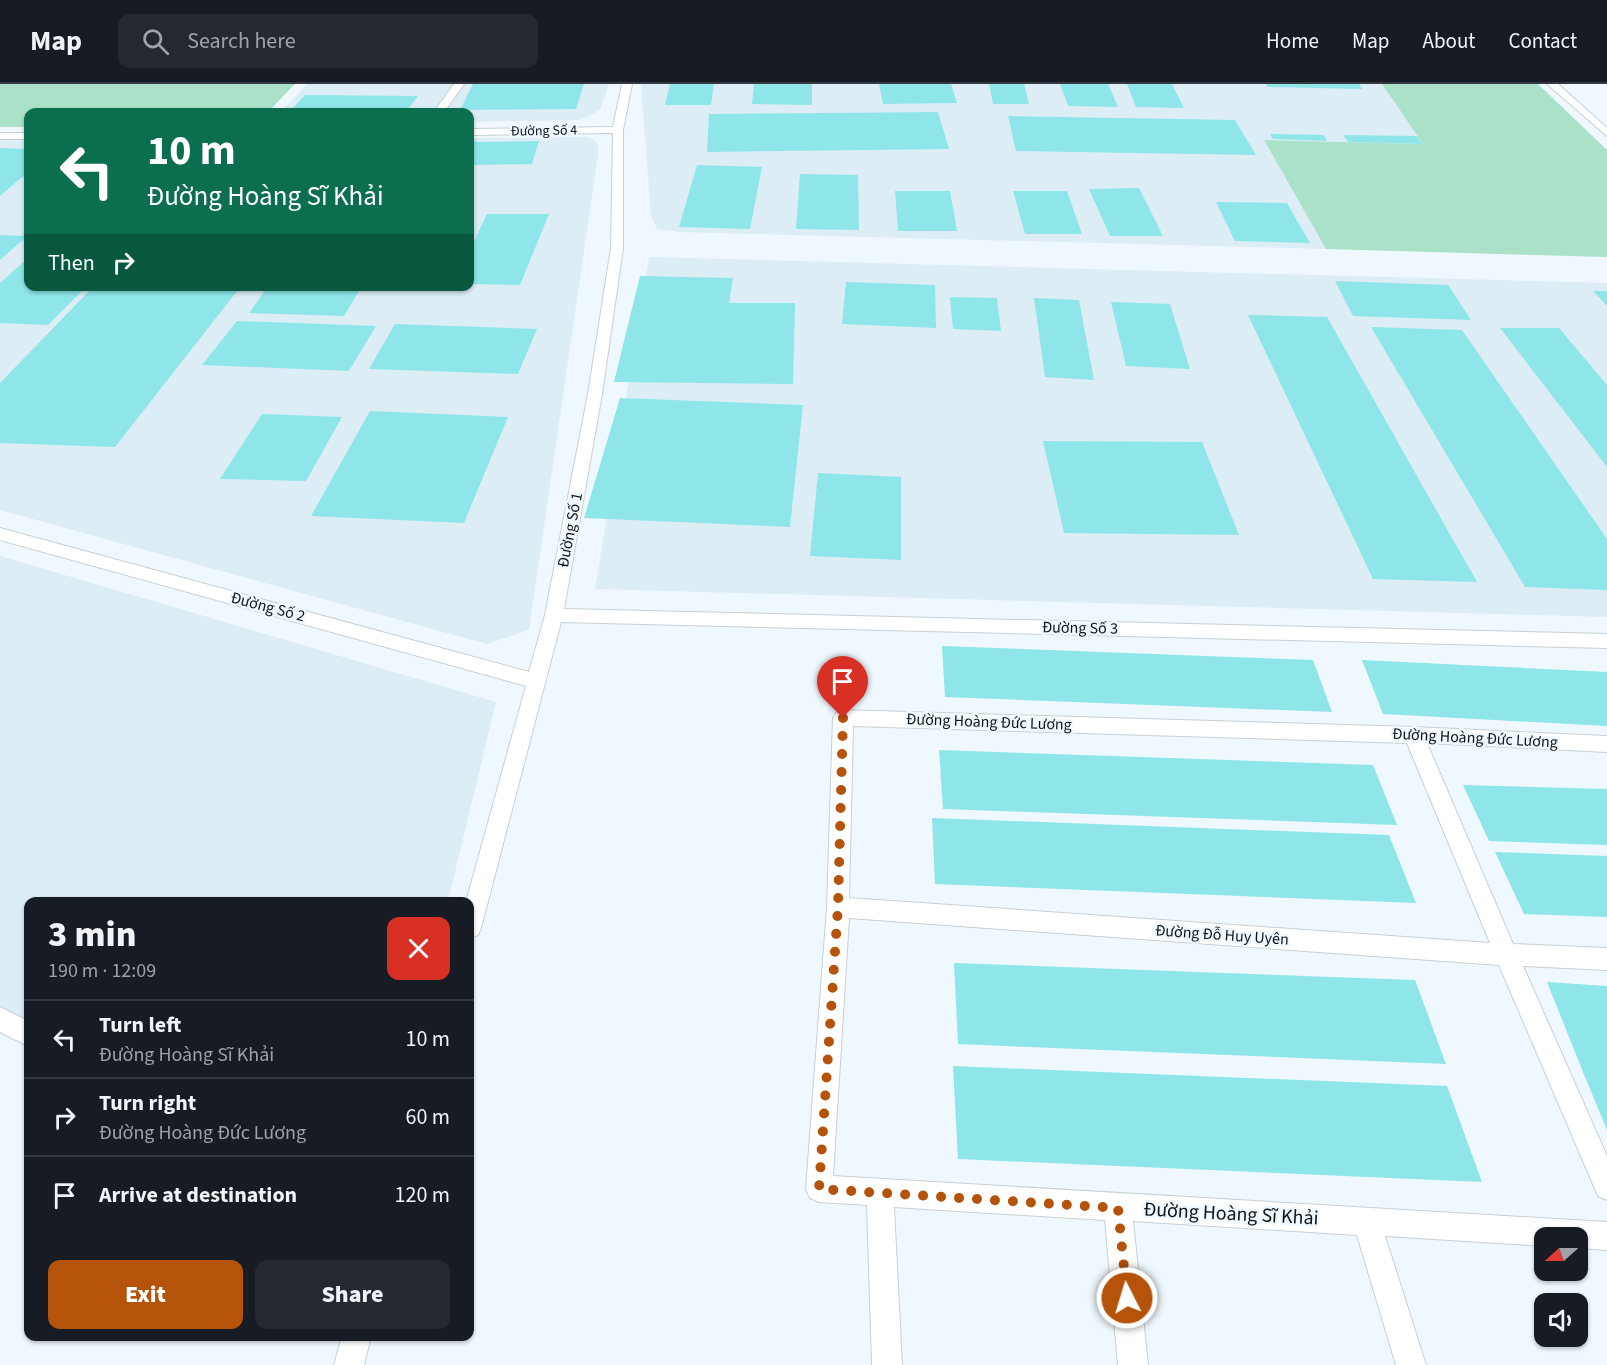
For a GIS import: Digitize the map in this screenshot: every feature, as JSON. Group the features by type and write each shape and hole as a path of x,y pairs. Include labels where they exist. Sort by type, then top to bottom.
{"street":[{"path":"442,108 459,84"},
{"name":"Đường Số 1","path":"474,913 554,615 595,394 617,248 618,127 627,84"},
{"path":"1552,84 1607,134"},
{"name":"Đường Số 4","path":"474,132 618,127"},
{"path":"0,136 24,136"},
{"name":"Đường Số 2","path":"0,534 535,681"},
{"name":"Đường Số 3","path":"554,615 1607,641"},
{"name":"Đường Hoàng Đức Lương","path":"819,1189 838,907 843,718 1414,735 1607,744"},
{"path":"1414,735 1506,956 1607,1187"},
{"name":"Đường Đỗ Huy Uyên","path":"838,907 1506,956 1607,959"},
{"path":"0,1019 24,1032"},
{"name":"Đường Hoàng Sĩ Khải","path":"819,1189 1607,1236"},
{"path":"880,1193 887,1365"},
{"path":"1118,1208 1133,1365"},
{"path":"1367,1222 1411,1365"},
{"path":"349,1365 356,1341"}],"shaded area":[{"path":"307,84 609,84 600,110 580,120 474,122 474,108 285,108"},
{"path":"641,84 1382,84 1423,144 1265,141 1326,249 679,232 657,229 651,216"},
{"path":"588,137 596,141 599,148 529,630 487,644 0,510 0,140 24,140 24,291 474,291 474,138"},
{"path":"649,257 1607,283 1607,617 595,589"},
{"path":"0,556 496,702 449,897 24,897 24,1045 0,1034"}],"green space":[{"path":"0,84 295,84 272,108 24,108 24,127 0,127"},
{"path":"1382,84 1538,84 1607,150 1607,257 1326,249 1264,140 1423,144"}],"building":[{"path":"473,84 584,84 576,109 461,108"},
{"path":"670,84 714,84 711,105 665,105"},
{"path":"754,84 812,84 812,105 752,104"},
{"path":"879,84 951,84 957,103 883,104"},
{"path":"989,84 1024,84 1029,104 993,104"},
{"path":"1060,84 1108,84 1118,107 1068,106"},
{"path":"1127,84 1172,84 1184,108 1136,107"},
{"path":"1266,84 1359,84 1362,89 1268,87"},
{"path":"305,95 418,96 409,108 293,108"},
{"path":"938,112 949,149 707,152 709,114"},
{"path":"1008,116 1235,120 1256,155 1016,151"},
{"path":"1270,134 1324,135 1327,141 1273,139"},
{"path":"1343,135 1417,136 1423,144 1348,142"},
{"path":"539,141 532,164 474,165 474,142"},
{"path":"0,148 24,149 24,175 0,196"},
{"path":"697,165 762,167 750,229 679,227"},
{"path":"800,174 858,175 859,230 796,229"},
{"path":"1139,188 1163,236 1110,236 1089,189"},
{"path":"895,191 950,191 957,231 898,231"},
{"path":"1013,191 1067,191 1082,234 1025,234"},
{"path":"1216,202 1287,203 1310,243 1235,241"},
{"path":"487,214 549,214 520,285 474,284 474,242"},
{"path":"0,235 24,236 24,239 0,260"},
{"path":"24,262 24,291 82,291 48,325 0,323 0,283"},
{"path":"640,276 733,278 729,303 795,303 793,384 614,382"},
{"path":"1335,281 1448,285 1471,320 1353,316"},
{"path":"846,282 935,285 936,328 842,324"},
{"path":"89,291 237,291 115,447 0,443 0,383"},
{"path":"264,291 359,291 344,316 249,313"},
{"path":"1593,291 1607,291 1607,306"},
{"path":"950,297 997,298 1001,331 953,329"},
{"path":"1034,298 1079,300 1094,380 1045,377"},
{"path":"1111,302 1170,304 1190,369 1126,366"},
{"path":"1248,315 1327,317 1477,582 1373,579"},
{"path":"237,321 376,326 349,371 202,365"},
{"path":"395,324 537,329 518,374 369,369"},
{"path":"1371,327 1462,330 1607,539 1607,590 1525,587"},
{"path":"1500,328 1559,328 1607,385 1607,467"},
{"path":"620,398 803,405 790,527 584,518"},
{"path":"370,411 508,417 464,523 311,516"},
{"path":"262,414 342,417 306,481 220,479"},
{"path":"1043,441 1202,442 1239,535 1064,533"},
{"path":"818,473 901,477 901,560 810,556"},
{"path":"942,646 1313,660 1332,712 945,697"},
{"path":"1362,660 1607,672 1607,726 1383,714"},
{"path":"939,750 1373,765 1397,825 943,809"},
{"path":"1463,785 1607,789 1607,845 1489,841"},
{"path":"932,818 1389,835 1416,903 935,884"},
{"path":"1495,852 1607,856 1607,917 1524,914"},
{"path":"954,963 1415,980 1446,1064 958,1044"},
{"path":"1547,982 1607,986 1607,1130 1585,1077"},
{"path":"953,1066 1447,1086 1482,1182 958,1159"}],"route":[{"path":"843,718 838,907 819,1189 1118,1208 1127,1298"}]}
